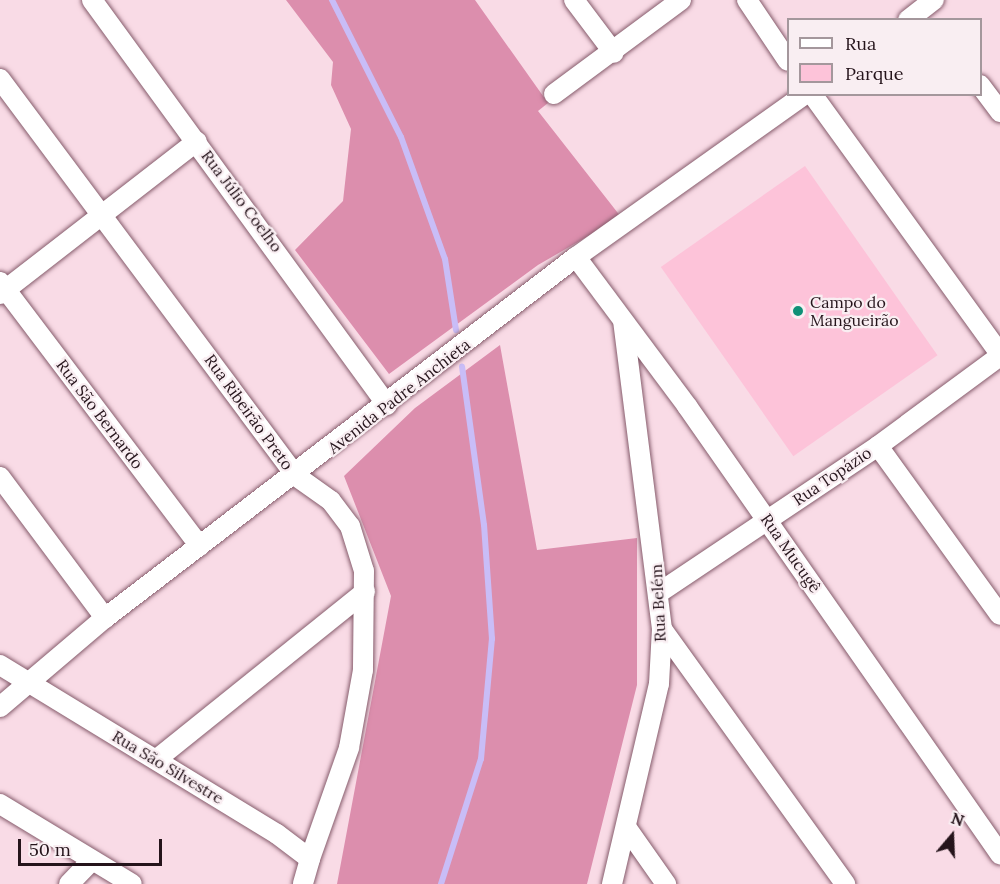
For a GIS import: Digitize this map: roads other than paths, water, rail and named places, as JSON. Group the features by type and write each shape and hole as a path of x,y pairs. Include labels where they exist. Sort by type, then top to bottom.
{"street":[{"name":"Rua Júlio Coelho","path":"92,0 197,141 387,405"},
{"path":"574,0 614,53"},
{"path":"554,94 614,53 681,0"},
{"path":"747,0 787,58"},
{"path":"912,18 931,9"},
{"name":"Rua Ribeirão Preto","path":"0,79 102,211 296,476 331,501 350,526 365,592 363,670 349,748 310,859"},
{"path":"982,86 1000,112"},
{"name":"Avenida Padre Anchieta","path":"0,706 30,685 105,618 296,476 576,257 802,96"},
{"path":"813,96 1000,355"},
{"path":"2,288 197,141"},
{"name":"Rua Mucugê","path":"576,257 768,519 1000,854"},
{"name":"Rua São Bernardo","path":"2,288 200,546"},
{"name":"Rua Belém","path":"612,884 659,684 662,629 660,592 623,320"},
{"name":"Rua Topázio","path":"660,592 878,446 1000,355"},
{"path":"878,446 1000,615"},
{"path":"0,477 105,618"},
{"path":"157,759 365,592"},
{"path":"662,629 845,884"},
{"name":"Rua São Silvestre","path":"0,665 157,759 310,859"},
{"path":"0,804 132,884"},
{"path":"626,827 666,884"},
{"path":"303,884 310,859"},
{"path":"69,884 92,860"}],"waterway":[{"path":"332,0 401,137 445,259 456,330"},
{"path":"441,884 481,759 492,639 484,525 462,367"}],"place":[{"name":"Campo do Mangueirão","path":"798,311"}]}
